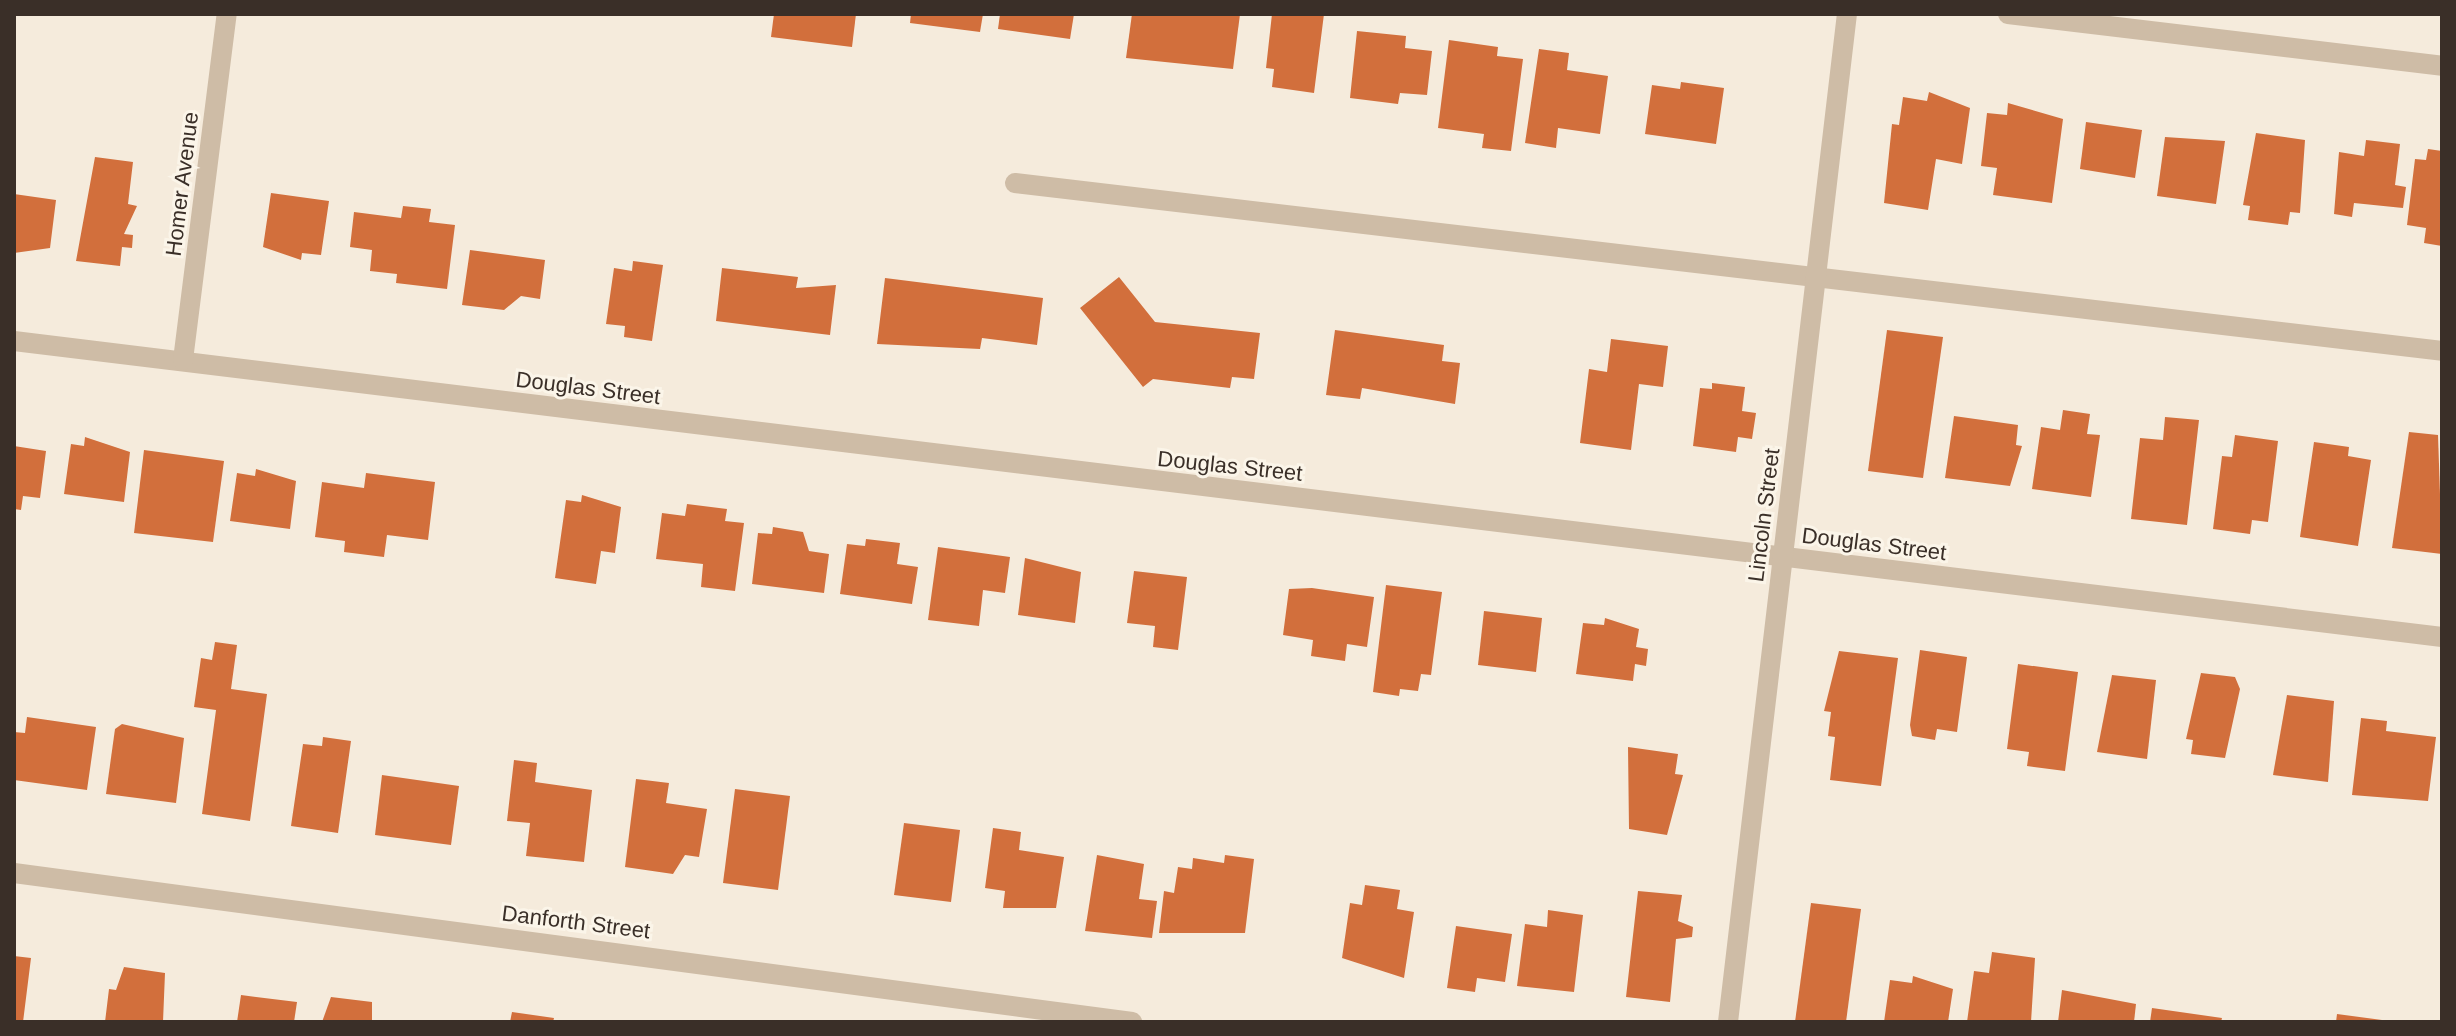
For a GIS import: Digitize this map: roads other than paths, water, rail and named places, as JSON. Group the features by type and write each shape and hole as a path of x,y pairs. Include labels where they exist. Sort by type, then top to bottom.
{"street":[{"name":"Homer Avenue","path":"183,360 227,14"},
{"name":"Lincoln Street","path":"1728,1022 1847,14"},
{"path":"2008,14 2442,66"},
{"path":"1015,183 2442,351"},
{"name":"Douglas Street","path":"14,341 2442,637"},
{"name":"Danforth Street","path":"14,873 1132,1022"}]}
